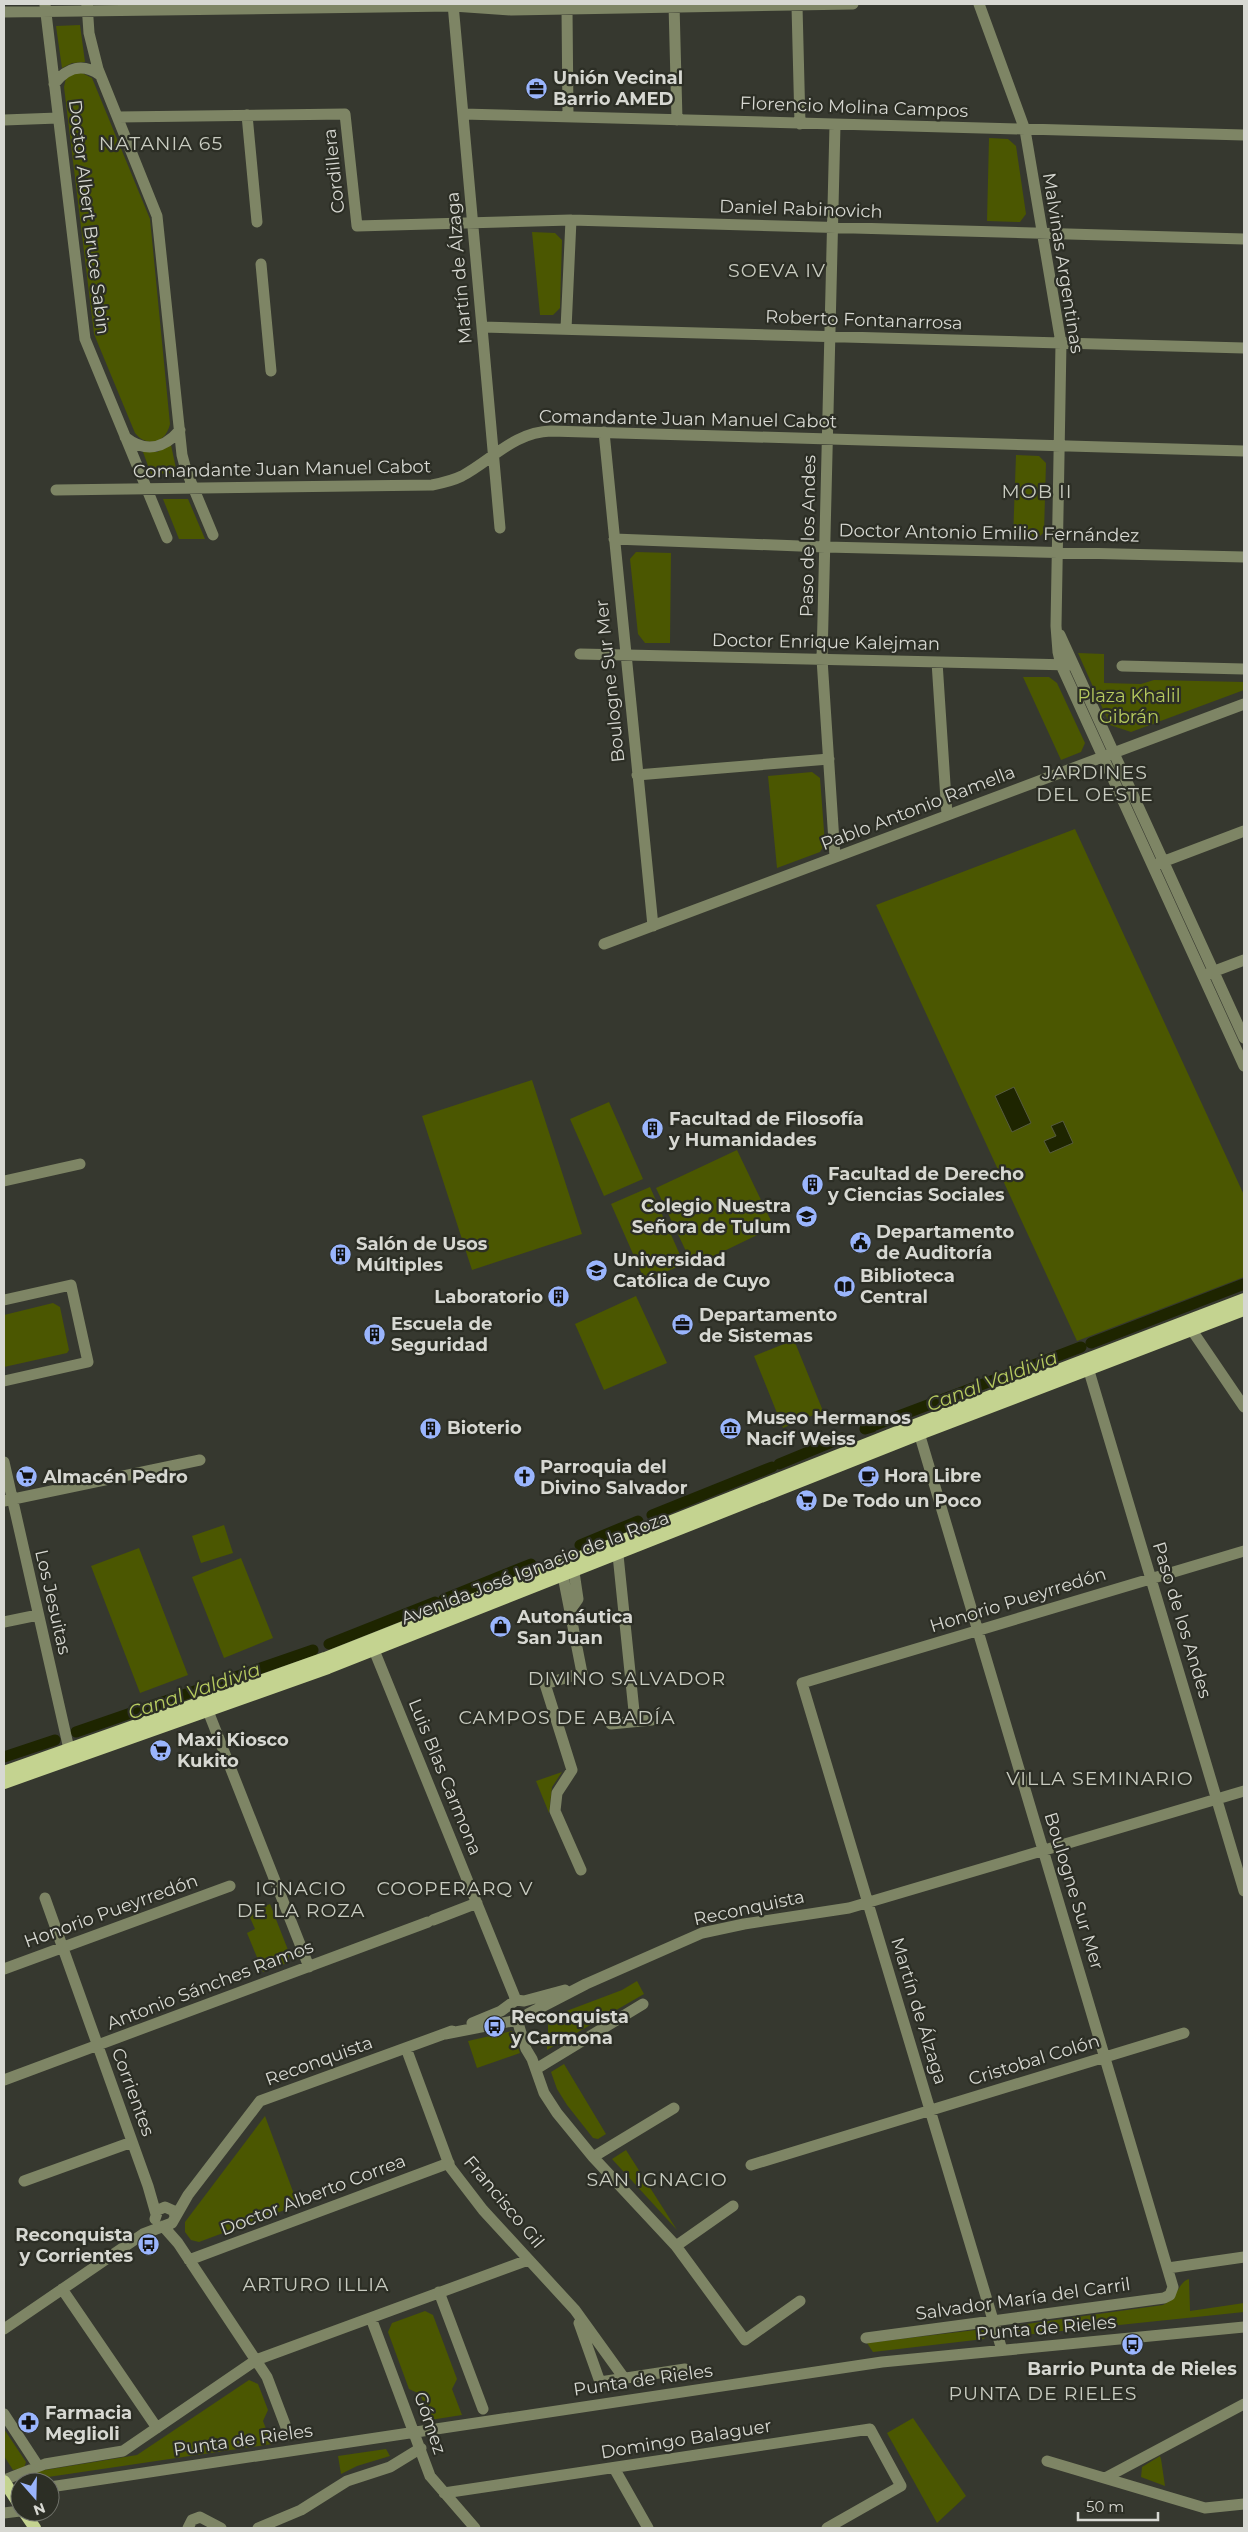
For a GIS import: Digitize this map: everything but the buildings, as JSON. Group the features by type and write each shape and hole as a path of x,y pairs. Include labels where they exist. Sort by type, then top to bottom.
{"main road":[{"name":"Avenida José Ignacio de la Roza","path":"4,1772 326,1658 1188,1326 1244,1299"},
{"name":"Avenida José Ignacio de la Roza","path":"1188,1326 1244,1310"},
{"name":"Avenida José Ignacio de la Roza","path":"4,1783 374,1650 618,1555 918,1429"}],"street":[{"path":"4,12 45,8 87,7 453,5 511,10 853,4"},
{"name":"Malvinas Argentinas","path":"979,4 1025,130 1062,343 1056,626 1058,652 1067,665 1208,973 1244,1066"},
{"name":"Martín de Álzaga","path":"453,5 500,528"},
{"path":"674,6 676,120"},
{"path":"798,6 800,124"},
{"name":"Doctor Albert Bruce Sabin","path":"87,7 92,52 159,224 180,430 186,470 213,535"},
{"name":"Doctor Albert Bruce Sabin","path":"45,8 85,339 168,538"},
{"path":"567,9 568,117"},
{"name":"Doctor Albert Bruce Sabin","path":"54,84 62,75 76,68 86,67 100,75"},
{"name":"Cordillera","path":"246,115 346,114 357,226"},
{"name":"Florencio Molina Campos","path":"463,114 1244,135"},
{"path":"118,117 246,115 257,222"},
{"path":"4,120 58,118"},
{"name":"Paso de los Andes","path":"835,124 822,660 835,858"},
{"path":"566,329 571,220"},
{"name":"Daniel Rabinovich","path":"357,226 571,220 1244,239"},
{"path":"261,264 272,371"},
{"name":"Roberto Fontanarrosa","path":"482,327 1244,348"},
{"path":"125,437 134,444 153,448 168,443 180,430"},
{"name":"Comandante Juan Manuel Cabot","path":"56,490 432,485 462,476 493,453 530,434 542,431 1244,451"},
{"name":"Boulogne Sur Mer","path":"604,432 653,926"},
{"name":"Doctor Antonio Emilio Fernández","path":"614,539 825,547 1058,551 1244,557"},
{"name":"Doctor Enrique Kalejman","path":"580,654 1067,665"},
{"path":"937,662 947,816"},
{"path":"1122,666 1244,669"},
{"name":"Pablo Antonio Ramella","path":"604,944 1244,704"},
{"path":"637,775 829,759"},
{"path":"1158,864 1244,831"},
{"path":"1208,973 1244,960"},
{"name":"Malvinas Argentinas","path":"1208,973 1244,1038"},
{"path":"4,1180 80,1164"},
{"path":"4,1300 71,1285 88,1362 4,1381"},
{"path":"1188,1326 1244,1408"},
{"name":"Paso de los Andes","path":"1087,1365 1244,1891"},
{"name":"Boulogne Sur Mer","path":"918,1429 1173,2282"},
{"path":"8,1500 200,1460"},
{"name":"Los Jesuitas","path":"4,1462 8,1500 38,1615 69,1749"},
{"name":"Honorio Pueyrredón","path":"802,1683 1244,1551"},
{"path":"618,1555 635,1721"},
{"path":"569,1574 571,1614 582,1673 545,1684 571,1765 569,1777 557,1793 555,1811 581,1870"},
{"path":"4,1622 38,1615"},
{"name":"Luis Blas Carmona","path":"374,1650 517,2003"},
{"name":"Martín de Álzaga","path":"802,1683 1002,2350"},
{"path":"208,1711 309,1967"},
{"path":"611,1724 652,1720"},
{"name":"Reconquista","path":"445,2034 522,2018 586,1984 702,1933 753,1922 849,1908 1244,1791"},
{"name":"Honorio Pueyrredón","path":"4,1969 230,1886"},
{"name":"Corrientes","path":"45,1898 148,2186 178,2243 267,2377 289,2435"},
{"name":"Antonio Sánches Ramos","path":"4,2080 477,1903"},
{"name":"Reconquista","path":"4,2329 165,2217 188,2194 260,2101 445,2034 517,2003 586,1984"},
{"path":"522,2018 511,2015 517,2003 529,2007 522,2018 534,2064 544,2093 557,2113 593,2157 676,2246 745,2340 800,2301"},
{"path":"534,2064 643,2004"},
{"name":"Cristobal Colón","path":"751,2165 1184,2033"},
{"name":"Francisco Gil","path":"406,2048 449,2162 483,2210 575,2310 624,2378 600,2382 575,2310"},
{"path":"593,2157 674,2108"},
{"path":"24,2181 132,2142"},
{"name":"Doctor Alberto Correa","path":"189,2260 449,2162"},
{"path":"676,2246 733,2206"},
{"path":"1168,2268 1244,2257"},
{"path":"4,2481 38,2466 123,2451 256,2360 528,2260"},
{"name":"Salvador María del Carril","path":"866,2338 1164,2298 1172,2293 1173,2282"},
{"path":"62,2289 157,2428"},
{"path":"439,2292 483,2409"},
{"name":"Gómez","path":"371,2318 416,2432 430,2476 470,2527"},
{"name":"Punta de Rieles","path":"60,2485 863,2365 1244,2327"},
{"path":"624,2378 685,2369"},
{"path":"1105,2478 1244,2404"},
{"path":"4,2414 38,2466"},
{"name":"Domingo Balaguer","path":"444,2494 870,2429 901,2486 833,2526"},
{"path":"258,2528 301,2510 347,2481 390,2467 421,2448"},
{"path":"1047,2461 1205,2508 1244,2504"},
{"path":"614,2468 648,2528"},
{"path":"188,2528 192,2520 200,2517 220,2528"}],"green space":[{"path":"80,25 85,62 72,63 62,68 56,26"},
{"path":"76,70 92,78 150,219 170,424 165,436 156,441 145,441 135,433 94,334 64,87 66,78"},
{"path":"989,138 1008,139 1016,146 1026,214 1020,222 987,221"},
{"path":"532,232 555,233 562,240 560,308 553,315 540,315"},
{"path":"171,445 177,473 151,474 143,452 157,452"},
{"path":"1016,455 1039,456 1046,463 1044,532 1037,539 1013,539"},
{"path":"163,499 188,499 205,539 179,539"},
{"path":"636,552 671,553 670,643 645,643 638,634 630,559"},
{"name":"Plaza Khalil Gibrán","path":"1078,653 1104,654 1104,683 1141,684 1154,680 1244,682 1244,690 1131,732 1110,725"},
{"path":"1023,677 1049,677 1057,683 1085,743 1081,752 1061,760"},
{"path":"812,772 820,778 825,844 820,852 777,868 768,776"},
{"path":"1075,829 1244,1195 1244,1277 1077,1341 876,905"},
{"path":"532,1080 582,1234 472,1270 422,1116"},
{"path":"609,1102 643,1179 604,1196 570,1119"},
{"path":"737,1150 774,1227 693,1266 656,1188"},
{"path":"650,1187 684,1264 645,1281 611,1204"},
{"path":"636,1296 667,1363 604,1390 575,1324"},
{"path":"53,1303 60,1307 69,1350 67,1353 4,1367 4,1315"},
{"path":"794,1340 823,1411 783,1428 754,1356"},
{"path":"224,1525 233,1553 201,1563 192,1536"},
{"path":"139,1548 188,1675 140,1693 91,1566"},
{"path":"241,1558 273,1638 224,1658 192,1577"},
{"path":"562,1772 552,1787 549,1813 536,1781"},
{"path":"270,1904 290,1955 287,1963 263,1972 247,1933 255,1929 248,1913"},
{"path":"637,1981 644,1994 547,2050 547,2039 554,2038 553,2035 548,2035 548,2018 622,1990"},
{"path":"512,2031 520,2053 477,2068 468,2041"},
{"path":"564,2064 606,2134 598,2139 593,2138 557,2089 551,2072"},
{"path":"265,2116 298,2205 199,2242 191,2240 185,2232 185,2222"},
{"path":"626,2150 677,2230 612,2159"},
{"path":"1189,2279 1190,2311 1244,2303 1244,2312 1014,2336 1008,2332 1009,2328 1013,2326 1163,2305 1172,2299 1183,2283"},
{"path":"425,2311 433,2315 457,2379 452,2389 462,2415 430,2420 420,2394 409,2389 388,2332 392,2323"},
{"path":"984,2329 987,2334 984,2339 873,2352 867,2343"},
{"path":"249,2380 258,2384 268,2410 263,2421 272,2444 60,2475 60,2472 33,2472 137,2455"},
{"path":"913,2418 966,2496 937,2523 887,2433"},
{"path":"4,2429 26,2462 24,2468 13,2470 4,2456"},
{"path":"386,2449 390,2456 357,2466 341,2474 338,2456"},
{"path":"1160,2456 1165,2486 1141,2477 1142,2467"}],"shaded area":[{"path":"1014,1087 1031,1123 1012,1132 995,1096"},
{"path":"1063,1121 1073,1143 1050,1153 1044,1141 1056,1136 1051,1126"}],"waterway":[{"name":"Canal Valdivia","path":"1091,1343 1244,1284"},
{"name":"Canal Valdivia","path":"875,1425 1081,1347"},
{"name":"Canal Valdivia","path":"865,1429 872,1427"},
{"name":"Canal Valdivia","path":"779,1464 842,1438"},
{"name":"Canal Valdivia","path":"652,1515 772,1467"},
{"name":"Canal Valdivia","path":"580,1545 638,1521"},
{"name":"Canal Valdivia","path":"444,1599 531,1564"},
{"name":"Canal Valdivia","path":"329,1644 435,1602"},
{"name":"Canal Valdivia","path":"76,1732 313,1650"},
{"name":"Canal Valdivia","path":"4,1757 55,1740"}],"place":[{"name":"Unión Vecinal Barrio AMED","path":"537,88"},
{"name":"Facultad de Filosofía y Humanidades","path":"653,1129"},
{"name":"Facultad de Derecho y Ciencias Sociales","path":"812,1184"},
{"name":"Colegio Nuestra Señora de Tulum","path":"807,1216"},
{"name":"Departamento de Auditoría","path":"860,1242"},
{"name":"Salón de Usos Múltiples","path":"340,1254"},
{"name":"Universidad Católica de Cuyo","path":"597,1270"},
{"name":"Biblioteca Central","path":"844,1286"},
{"name":"Laboratorio","path":"559,1297"},
{"name":"Departamento de Sistemas","path":"683,1325"},
{"name":"Escuela de Seguridad","path":"375,1334"},
{"name":"Bioterio","path":"431,1428"},
{"name":"Museo Hermanos Nacif Weiss","path":"730,1428"},
{"name":"Hora Libre","path":"868,1476"},
{"name":"Almacén Pedro","path":"27,1477"},
{"name":"Parroquia del Divino Salvador","path":"524,1477"},
{"name":"De Todo un Poco","path":"806,1501"},
{"name":"Autonáutica San Juan","path":"501,1627"},
{"name":"Maxi Kiosco Kukito","path":"161,1750"},
{"name":"Reconquista y Carmona","path":"495,2027"},
{"name":"Reconquista y Corrientes","path":"149,2245"},
{"name":"Barrio Punta de Rieles","path":"1132,2344"},
{"name":"Farmacia Meglioli","path":"29,2423"}],"district":[{"name":"NATANIA 65","path":"161,143"},
{"name":"SOEVA IV","path":"777,270"},
{"name":"MOB II","path":"1037,491"},
{"name":"JARDINES DEL OESTE","path":"1095,783"},
{"name":"DIVINO SALVADOR","path":"627,1678"},
{"name":"CAMPOS DE ABADÍA","path":"567,1717"},
{"name":"VILLA SEMINARIO","path":"1100,1778"},
{"name":"COOPERARQ V","path":"455,1888"},
{"name":"IGNACIO DE LA ROZA","path":"301,1899"},
{"name":"SAN IGNACIO","path":"657,2179"},
{"name":"ARTURO ILLIA","path":"316,2284"},
{"name":"PUNTA DE RIELES","path":"1043,2393"}]}
